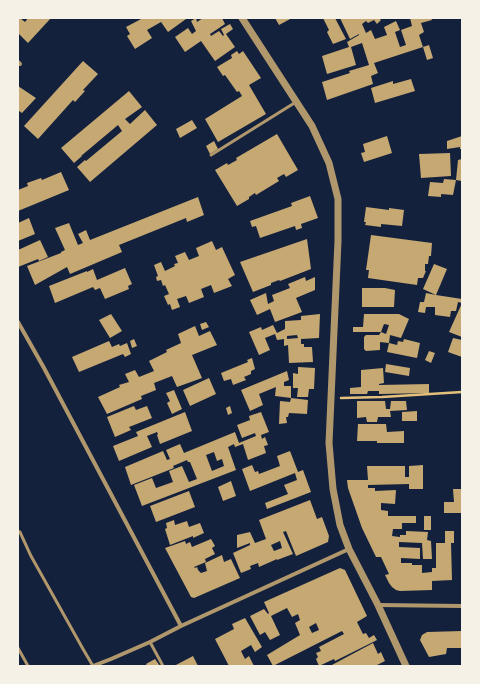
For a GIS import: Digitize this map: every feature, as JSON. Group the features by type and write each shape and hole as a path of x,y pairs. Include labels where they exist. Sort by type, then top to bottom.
{"street":[{"path":"242,18 312,126 329,163 338,199 338,241 329,444 333,489 340,525 349,549 406,666"},
{"path":"18,322 181,626"},
{"path":"93,666 150,642 181,626 349,549"},
{"path":"378,606 462,606"}],"lane":[{"path":"211,155 296,102"},
{"path":"18,531 20,532 31,556 93,666"},
{"path":"150,642 163,666"},
{"path":"18,648 28,666"}],"path":[{"path":"331,398 382,397 462,392"}],"building":[{"path":"18,18 25,22 28,18 51,18 28,43 18,33"},
{"path":"143,18 186,19 168,32 161,22 147,30 152,38 135,49 127,36 130,34 126,27"},
{"path":"196,18 197,22 203,18 222,18 225,24 210,34 211,36 219,31 223,36 224,35 221,29 230,24 233,29 226,34 235,47 215,61 201,41 185,52 175,37 188,28 192,34 196,31 191,21"},
{"path":"275,18 292,18 279,25"},
{"path":"323,18 335,18 346,39 333,44 327,32 329,30"},
{"path":"340,18 379,18 381,20 377,24 374,20 368,23 366,21 362,24 366,33 371,30 375,39 387,35 384,27 396,21 400,30 395,32 400,47 406,45 401,30 412,26 410,18 431,18 432,20 421,23 424,32 419,35 423,47 374,63 378,73 371,76 373,84 327,100 322,82 369,65 362,43 351,47 356,65 327,74 322,56 349,47 347,42 359,35 350,39"},
{"path":"429,45 433,58 427,60 423,47"},
{"path":"237,51 239,54 243,51 261,78 249,85 266,114 218,142 205,119 242,96 239,91 237,92 225,75 223,76 217,67 232,58 231,55"},
{"path":"83,61 98,74 83,90 85,91 75,102 73,100 38,139 24,126"},
{"path":"411,79 415,91 375,103 371,88 393,81 393,84"},
{"path":"18,86 36,98 22,113 19,111 18,113"},
{"path":"129,91 142,107 125,119 130,124 145,110 157,125 90,182 77,167 122,131 118,125 74,163 61,148"},
{"path":"192,120 197,128 180,138 176,129"},
{"path":"277,134 298,170 286,177 284,174 277,178 279,181 256,195 255,193 249,197 249,199 237,206 215,170 227,163 228,165 237,160 236,158"},
{"path":"387,136 392,153 364,162 361,153 365,152 363,144"},
{"path":"462,136 462,149 460,149 460,147 447,149 447,141"},
{"path":"214,141 218,149 210,154 206,146"},
{"path":"450,153 451,176 421,178 419,154"},
{"path":"462,159 462,181 456,180 458,160"},
{"path":"61,172 69,190 18,211 18,190 28,186 27,183 41,178 42,180"},
{"path":"444,179 456,180 453,195 441,194 441,197 428,196 430,182 443,183"},
{"path":"310,196 318,218 301,224 302,228 296,230 295,226 260,238 256,226 252,227 250,221 292,206 291,203"},
{"path":"198,197 204,215 187,222 186,218 119,245 122,252 70,274 67,267 35,285 27,266 61,253 65,250 55,228 69,223 78,245 83,243 78,234 86,230 90,240"},
{"path":"366,207 404,210 402,226 381,224 381,227 365,225"},
{"path":"29,218 35,234 18,241 18,223"},
{"path":"371,235 432,243 431,256 429,256 428,264 425,264 426,271 423,278 418,278 417,285 368,278 369,270 366,270"},
{"path":"307,239 311,269 271,283 271,285 253,292 240,262"},
{"path":"40,240 48,257 39,261 38,259 18,267 18,250"},
{"path":"212,241 216,250 222,247 235,275 228,279 232,286 214,293 211,285 201,289 204,297 189,303 186,296 177,299 180,307 172,310 170,304 168,305 164,296 169,294 165,285 163,286 161,280 157,281 156,277 158,276 154,265 161,262 165,271 175,266 174,264 178,263 175,256 185,252 189,260 199,256 196,248"},
{"path":"434,264 447,269 436,295 423,289"},
{"path":"125,268 132,284 128,286 129,289 105,299 100,288 95,290 93,287 55,303 49,286 93,269 97,280"},
{"path":"305,277 306,281 315,277 315,290 296,298 302,312 275,322 270,309 257,315 250,300 266,293 268,304 274,301 272,295 290,288 288,284"},
{"path":"362,288 385,288 395,290 394,307 362,307"},
{"path":"426,293 462,299 462,303 458,302 456,311 451,311 450,317 435,315 435,307 426,307 425,313 418,312 420,302 424,302"},
{"path":"462,303 462,337 449,332"},
{"path":"111,314 122,331 110,338 99,320"},
{"path":"320,314 319,338 301,339 301,344 304,344 304,347 312,347 313,362 289,363 288,345 284,346 284,339 277,340 275,334 265,338 270,350 259,355 249,332 261,327 262,330 273,325 277,333 285,329 285,321 301,320 301,316","holes":["297,335 298,338 287,339 287,336"]},
{"path":"364,314 399,314 409,319 401,338 390,335 389,343 380,342 380,350 366,351 364,349 364,337 366,335 379,335 381,332 353,332 353,327 363,327","holes":["384,324 389,325 386,334 381,332"]},
{"path":"206,322 209,327 202,330 200,324"},
{"path":"195,326 199,336 210,331 217,345 192,355 202,378 177,387 172,376 154,383 156,390 141,396 142,399 107,414 98,397 120,387 119,385 129,382 125,374 135,370 139,377 154,371 149,361 167,352 166,350 181,343 178,334"},
{"path":"453,338 462,340 462,357 448,352"},
{"path":"134,339 137,346 132,348 130,341"},
{"path":"404,339 420,343 417,358 387,352 389,343 397,345 398,341 403,342"},
{"path":"109,341 112,347 127,343 131,354 125,357 123,354 79,372 72,357"},
{"path":"429,351 435,353 431,363 425,360"},
{"path":"252,358 255,369 251,371 251,374 244,377 246,380 233,385 231,379 224,381 221,373 248,362 247,360"},
{"path":"386,364 410,368 409,376 385,372"},
{"path":"298,367 315,368 314,389 309,389 308,397 297,397 298,388 293,388 293,373 298,374"},
{"path":"383,368 384,383 379,385 429,384 429,393 379,394 379,391 368,391 367,394 350,394 350,388 361,387 361,370"},
{"path":"287,371 289,380 284,382 284,386 291,386 291,398 275,396 276,387 259,394 263,405 250,411 241,390"},
{"path":"209,378 216,394 190,406 183,390"},
{"path":"174,390 182,409 172,414 167,403 170,401 166,393"},
{"path":"291,398 308,400 307,414 289,413 288,417 286,417 287,423 279,424 280,401 290,402"},
{"path":"357,401 385,401 386,409 390,409 391,401 406,401 407,410 390,411 391,417 378,417 377,422 367,422 366,417 357,418"},
{"path":"134,406 136,410 147,406 152,418 129,427 131,430 115,437 107,417"},
{"path":"230,406 232,413 228,415 226,408"},
{"path":"417,411 417,421 402,421 402,412"},
{"path":"185,412 192,431 160,444 157,432 147,436 152,447 119,461 113,446 138,436 136,432"},
{"path":"261,412 269,432 261,435 262,439 265,437 268,445 264,446 266,453 248,460 243,444 235,447 234,444 228,447 236,470 142,506 134,485 152,478 156,488 173,482 169,471 182,466 189,482 197,479 190,462 187,460 173,466 174,468 131,485 125,467 163,451 167,460 170,459 166,450 180,444 184,453 235,432 239,443 256,436 255,433 242,438 237,425 250,420 249,416","holes":["214,452 217,461 222,459 224,466 212,471 206,455"]},
{"path":"358,424 386,424 387,432 404,431 404,443 357,441"},
{"path":"290,451 298,472 303,470 311,492 267,509 265,503 288,494 284,485 297,480 295,473 250,491 242,469 252,465 255,472 258,471 259,474 280,466 277,456"},
{"path":"423,465 423,489 409,489 409,484 368,485 368,488 375,488 375,491 396,490 395,504 381,503 381,510 388,511 388,516 416,516 416,523 402,523 402,529 393,529 392,536 400,537 400,535 406,535 406,531 428,532 427,540 431,541 432,559 423,559 422,543 399,542 399,547 420,548 420,559 401,558 401,563 422,565 422,573 432,572 432,568 436,568 436,543 445,543 445,531 454,531 454,543 451,543 452,580 432,581 432,590 400,591 396,590 389,583 385,575 389,574 381,557 376,557 362,528 348,488 347,480 368,480 367,466 405,466 405,477 409,477 409,466"},
{"path":"231,481 236,496 223,501 218,487"},
{"path":"453,489 462,489 462,513 444,513 444,502 454,502"},
{"path":"189,491 195,507 156,522 150,506"},
{"path":"310,500 317,519 322,517 329,536 328,542 296,556 286,531 283,532 293,554 259,567 258,563 250,566 251,569 241,573 233,553 250,545 250,543 237,548 237,535 250,532 255,543 266,539 259,520","holes":["280,541 282,548 274,551 271,545"]},
{"path":"424,516 431,516 431,530 424,530"},
{"path":"174,520 175,525 187,521 189,527 200,523 204,533 170,545 165,529 167,528 166,523"},
{"path":"211,539 215,546 212,548 215,554 205,559 206,562 194,567 197,567 201,573 207,571 205,563 222,555 224,562 231,559 240,578 194,598 191,597 165,548 185,541 186,544 190,542 192,547"},
{"path":"340,568 345,570 367,616 357,622 363,634 366,633 369,638 374,635 377,640 335,661 334,659 319,666 316,659 318,657 316,653 321,651 319,647 344,634 342,631 273,666 267,655 300,635 295,623 300,620 298,614 292,617 287,608 271,616 280,635 270,640 265,632 260,635 250,616 264,609 268,614 269,613 264,602","holes":["316,623 319,630 312,633 309,627"]},
{"path":"245,618 262,647 255,652 251,645 241,651 245,659 249,656 254,666 229,666 215,639 234,629 232,624"},
{"path":"462,631 462,648 447,648 446,654 429,657 420,640 422,635 427,632"},
{"path":"373,643 378,654 381,652 385,661 377,665 330,666"},
{"path":"193,656 198,666 174,666"},
{"path":"155,659 160,666 147,666 146,664"}]}
